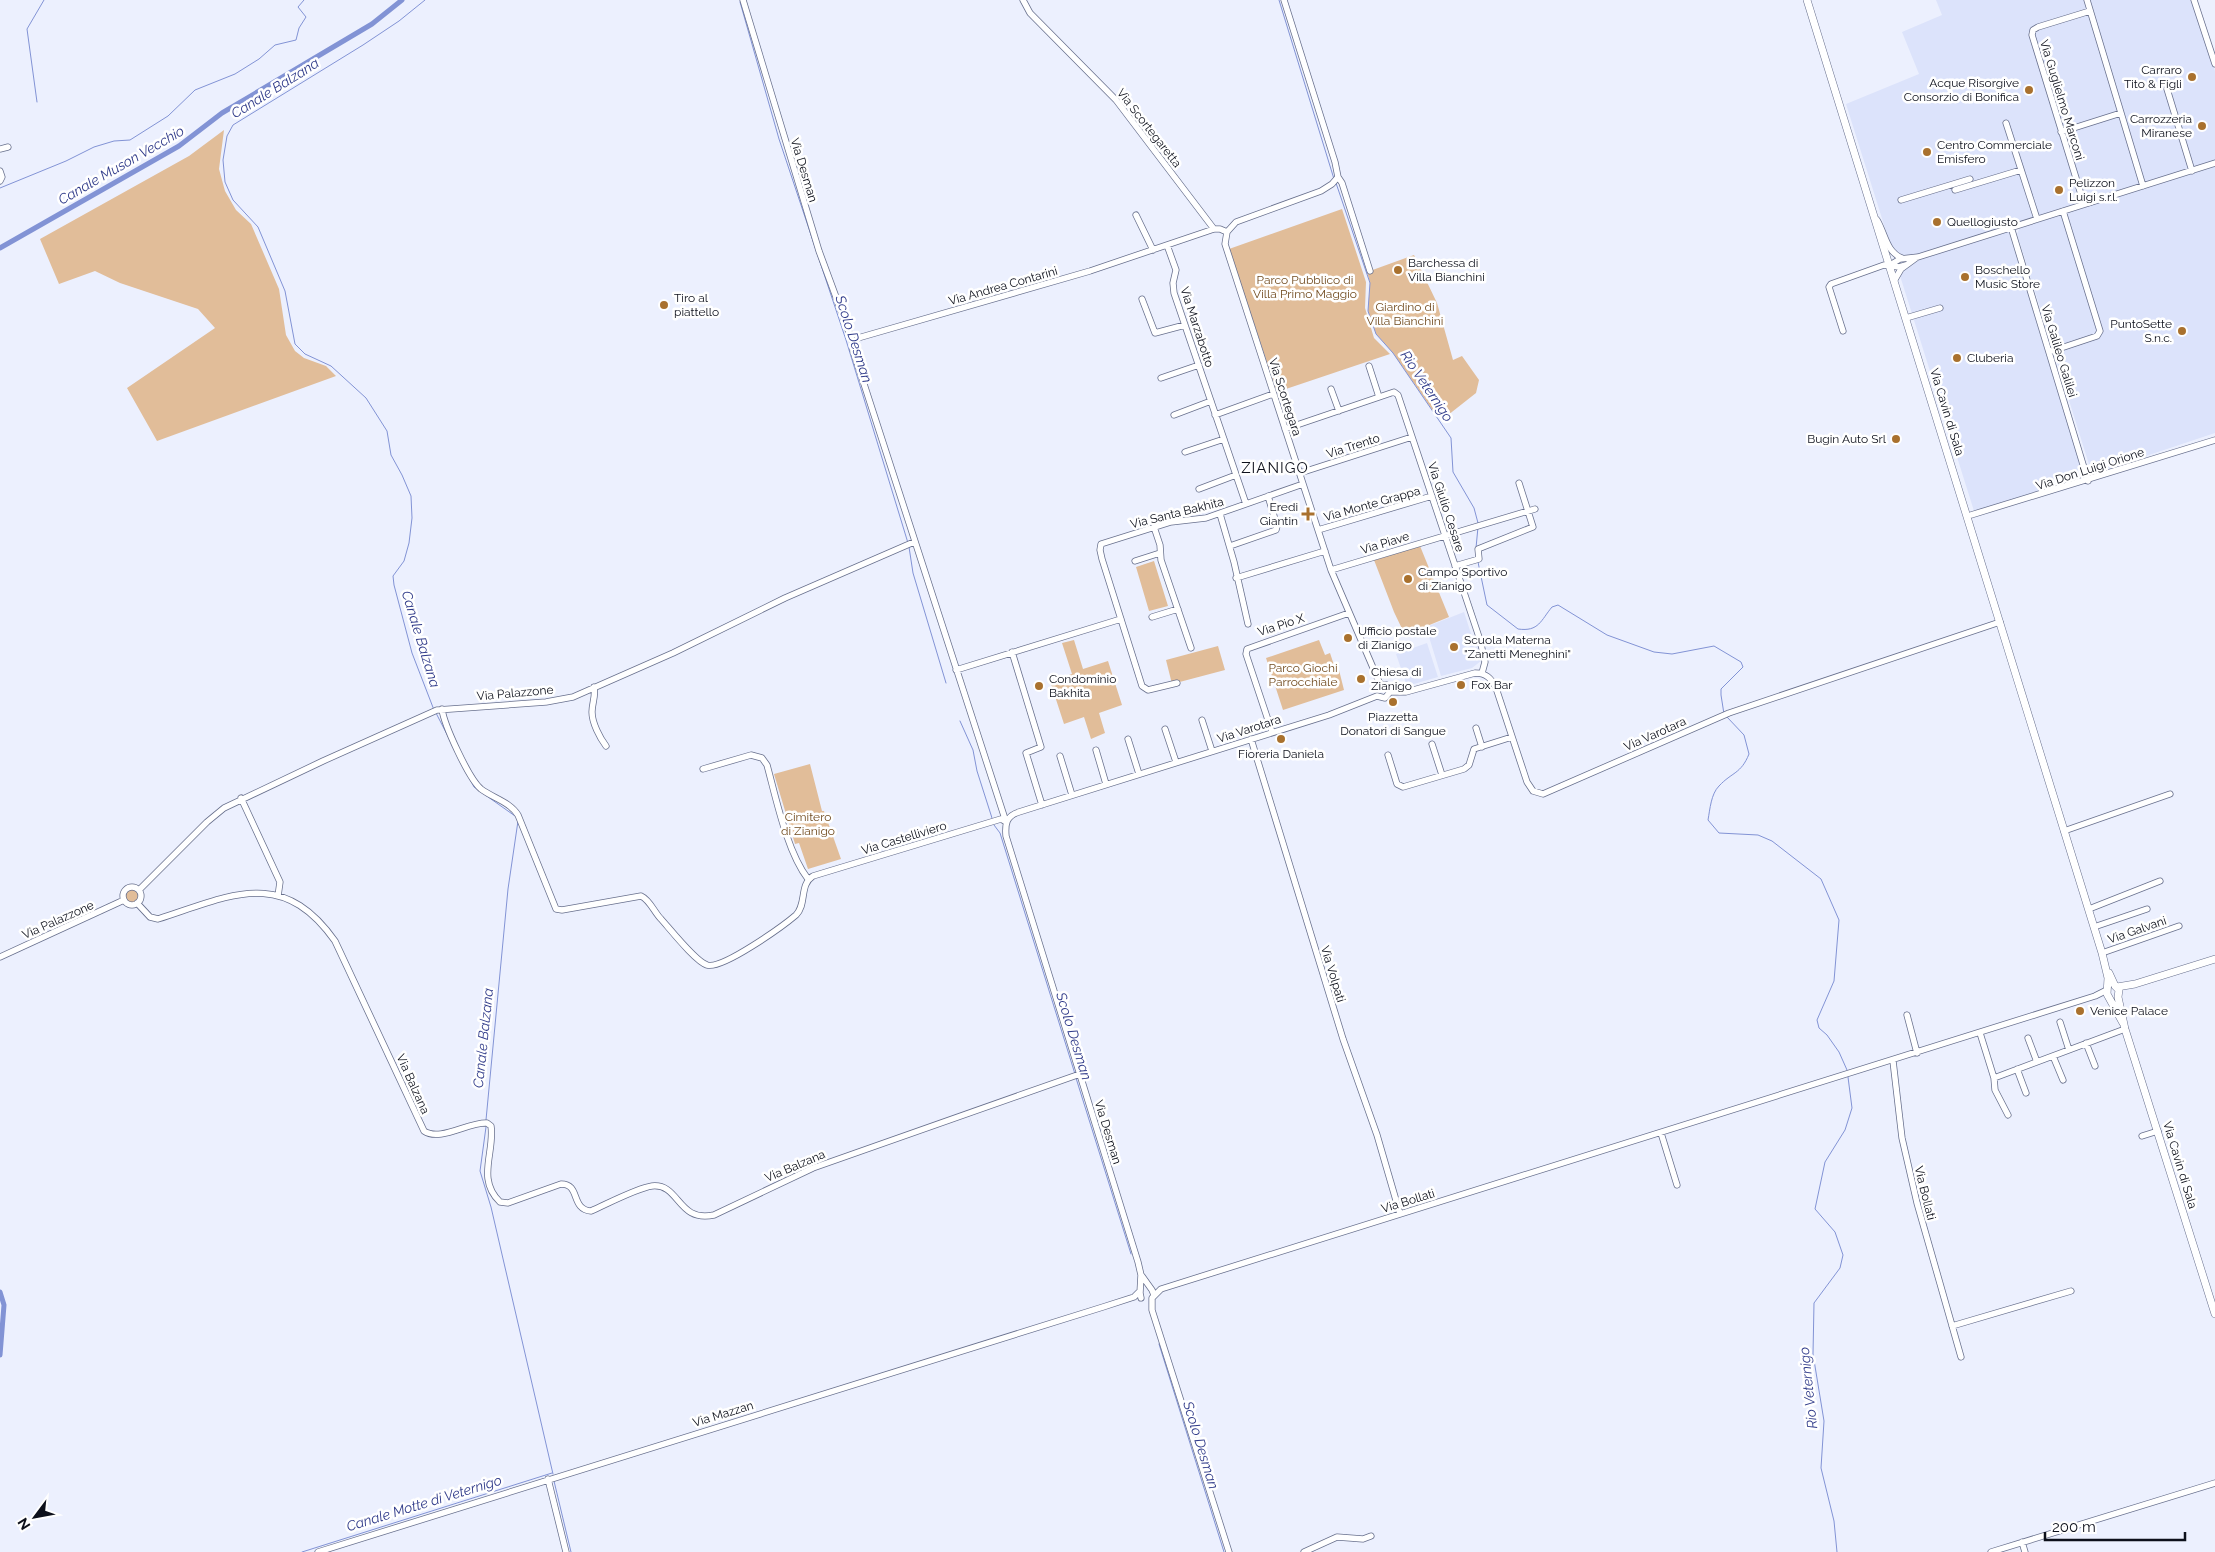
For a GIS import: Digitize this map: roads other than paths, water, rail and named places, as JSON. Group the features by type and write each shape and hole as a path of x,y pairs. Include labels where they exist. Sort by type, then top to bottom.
{"main road":[{"name":"Via Cavin di Sala","path":"1807,0 2113,993 2215,1314"},
{"path":"2113,993 2135,984 2215,959"}],"street":[{"name":"Via Desman","path":"743,0 819,251 856,340 853,350 913,543 1006,822 1006,836 1077,1074 1141,1274 1153,1296 1152,1310"},
{"name":"Via Scortegaretta","path":"1022,0 1030,13 1116,100 1214,229"},
{"path":"1214,229 1227,232 1236,222 1321,191 1335,180 1336,162 1284,0"},
{"path":"2087,0 2143,186"},
{"path":"2194,0 2215,64"},
{"name":"Via Guglielmo Marconi","path":"2084,204 2032,32 2038,27 2090,11"},
{"path":"2167,89 2192,171"},
{"path":"2061,132 2121,113"},
{"path":"2006,122 2037,219"},
{"path":"0,149 8,146"},
{"path":"1843,331 1829,287 1835,282 1884,265 1899,267 1918,257 2215,163"},
{"path":"1955,190 2021,170"},
{"path":"0,171 2,177 0,180"},
{"path":"1901,200 1970,179"},
{"path":"1335,180 1342,183 1370,271"},
{"path":"2049,352 2097,336 2100,331 2063,211"},
{"path":"1136,216 1152,250"},
{"path":"1875,218 1883,230 1890,250 1902,258"},
{"name":"Via Galileo Galilei","path":"2011,227 2088,480"},
{"name":"Via Andrea Contarini","path":"856,340 1090,271 1214,229"},
{"name":"Via Scortegara","path":"1227,232 1225,240 1226,250 1331,570 1380,684"},
{"name":"Via Marzabotto","path":"1167,245 1176,270 1173,290 1246,504"},
{"path":"1890,265 1902,258 1918,257"},
{"path":"1894,280 1906,264"},
{"path":"1142,299 1155,333 1185,325"},
{"path":"1906,318 1940,308"},
{"path":"1162,378 1198,365"},
{"path":"1285,429 1379,397 1369,366"},
{"path":"1331,389 1339,411"},
{"name":"Via Giulio Cesare","path":"1379,397 1394,392 1398,395 1484,656 1482,674"},
{"path":"1215,414 1273,394"},
{"path":"1174,416 1211,401"},
{"name":"Via Trento","path":"1300,473 1412,437"},
{"path":"1186,452 1224,439"},
{"name":"Via Don Luigi Orione","path":"1972,515 1992,510 1996,506 2001,507 2215,440"},
{"path":"1199,489 1236,475"},
{"path":"1455,566 1477,560 1478,549 1533,527 1518,483"},
{"name":"Via Santa Bakhita","path":"1177,683 1151,690 1144,689 1100,550 1101,544 1176,521 1204,519 1303,484"},
{"path":"1230,546 1276,530 1268,496"},
{"name":"Via Monte Grappa","path":"1318,530 1432,496"},
{"name":"Via Piave","path":"1331,570 1535,509"},
{"path":"1220,514 1230,546 1248,624"},
{"path":"1154,527 1160,545 1160,553 1191,648"},
{"name":"Via Palazzone","path":"0,957 124,900 123,892 127,888 134,887 139,890 215,815 241,798 437,711 546,702 573,696 673,653 785,598 913,543"},
{"path":"1236,578 1325,551"},
{"path":"1135,561 1160,553"},
{"path":"1152,617 1178,609"},
{"name":"Via Pio X","path":"1272,732 1246,650 1253,645 1349,613"},
{"path":"956,670 1121,619"},
{"name":"Via Varotara","path":"1482,674 1492,681 1496,688 1530,787 1535,792 1542,794 1726,714 2000,622"},
{"path":"1012,652 1041,747 1026,752 1042,805"},
{"path":"1390,692 1406,692 1468,674 1482,674"},
{"path":"1380,684 1388,685 1390,692 1385,698 1377,696 1376,689 1380,684"},
{"path":"594,687 592,713 602,741 606,746"},
{"name":"Via Varotara","path":"1006,822 1014,814 1337,712 1377,696"},
{"path":"437,711 446,724 472,779 484,791 514,809 554,905 558,910 641,896 649,902 658,916 698,960 706,965 714,966 735,957 796,915 802,908 805,885 808,879 801,868 783,823 767,764 762,758 751,755 703,769"},
{"name":"Via Varotara","path":"1202,720 1212,751"},
{"path":"1476,728 1482,747"},
{"path":"1165,729 1176,762"},
{"path":"1388,755 1397,784 1403,787 1468,767 1472,751 1512,737"},
{"path":"1128,739 1139,774"},
{"name":"Via Volpati","path":"1251,739 1334,1011 1377,1135 1398,1215"},
{"path":"1432,744 1442,775"},
{"path":"1096,750 1106,784"},
{"path":"1060,756 1072,795"},
{"path":"2064,831 2170,794"},
{"path":"241,798 280,882 278,896"},
{"name":"Via Castelliviero","path":"808,879 1001,819 1006,822"},
{"path":"2088,909 2160,881"},
{"path":"124,900 130,904 137,903 140,898 139,890"},
{"name":"Via Balzana","path":"137,903 150,917 158,919 243,892 266,893 278,896 307,910 321,922 335,941 424,1131 435,1135 485,1123 492,1129 488,1174 491,1190 500,1202 508,1203 562,1184 567,1184 572,1189 579,1206 584,1210 591,1211 653,1186 666,1190 692,1214 702,1217 714,1214 813,1168 873,1145 1030,1093 1077,1074"},
{"path":"2094,928 2147,909"},
{"name":"Via Galvani","path":"2102,953 2179,926"},
{"name":"Via Bollati","path":"1153,1296 1161,1289 1847,1076 2096,996 2113,993"},
{"path":"1907,1015 1916,1053"},
{"path":"2060,1022 2069,1050"},
{"path":"1994,1078 2069,1050 2124,1026"},
{"path":"1980,1033 1994,1078 1995,1090 2008,1115"},
{"path":"2028,1038 2037,1062"},
{"path":"2086,1043 2095,1066"},
{"path":"2053,1056 2063,1080"},
{"name":"Via Bollati","path":"1893,1061 1904,1147 1918,1208 1961,1357"},
{"path":"2017,1069 2026,1093"},
{"path":"2142,1136 2158,1131"},
{"path":"1661,1133 1677,1185"},
{"name":"Via Desman","path":"1141,1274 1140,1290 1143,1299 1152,1310 1229,1552"},
{"path":"1140,1290 1149,1286"},
{"name":"Via Bollati","path":"1149,1286 1161,1289"},
{"name":"Via Mazzan","path":"1134,1297 1140,1290"},
{"path":"1952,1326 2071,1291"},
{"path":"1143,1299 1153,1296"},
{"name":"Via Mazzan","path":"318,1552 1134,1297 1143,1299"},
{"path":"548,1480 566,1552"},
{"path":"1990,1552 2215,1483"},
{"path":"1304,1552 1337,1537 1358,1539 1371,1536"},
{"path":"2022,1542 2025,1552"}],"waterway":[{"path":"37,102 27,29 44,0"},
{"path":"0,188 66,161 94,147 114,141 130,140 168,116 195,90 235,74 259,59 275,45 296,40 299,28 306,17 298,7 304,0"},
{"name":"Canale Muson Vecchio","path":"0,248 179,146 222,113 372,24 402,0"},
{"name":"Canale Balzana","path":"425,0 399,21 363,45 233,125 227,136 223,160 225,182 233,200 258,227 285,291 295,344 305,354 331,366 366,398 387,431 391,455 411,496 412,518 409,543 404,561 393,576 394,585 412,653 434,710"},
{"name":"Rio Veternigo","path":"1279,0 1334,179"},
{"name":"Scolo Desman","path":"740,2 779,139 846,340 908,543"},
{"name":"Rio Veternigo","path":"1336,183 1370,283 1368,311 1376,334 1393,353 1451,438 1453,472 1474,508 1478,523"},
{"name":"Rio Veternigo","path":"1476,548 1478,527"},
{"name":"Scolo Desman","path":"909,547 913,573 946,683"},
{"name":"Rio Veternigo","path":"1478,562 1487,605 1518,629 1531,629 1535,627 1552,607 1558,605 1607,635 1654,652 1672,654 1714,646 1741,662 1743,667 1721,689 1724,714"},
{"name":"Canale Balzana","path":"436,713 474,787 515,816"},
{"name":"Rio Veternigo","path":"1727,717 1744,735 1749,754 1743,765 1716,789 1711,802 1708,820 1719,833 1758,835 1772,841 1821,879 1839,920 1834,981 1817,1020 1819,1028 1827,1035 1839,1052 1847,1070"},
{"name":"Scolo Desman","path":"960,721 973,750 977,771 992,818"},
{"name":"Canale Balzana","path":"486,1120 508,889 518,821"},
{"name":"Scolo Desman","path":"994,825 1000,833 1075,1074"},
{"name":"Rio Veternigo","path":"1837,1552 1834,1521 1821,1468 1824,1421 1813,1354 1814,1303 1840,1268 1843,1255 1835,1232 1815,1209 1825,1162 1845,1130 1852,1108 1848,1077"},
{"name":"Scolo Desman","path":"1076,1078 1131,1254"},
{"name":"Canale Balzana","path":"486,1127 480,1171 491,1207 553,1474"},
{"name":"Canale Muson Vecchio","path":"0,1292 4,1305 0,1355"},
{"name":"Scolo Desman","path":"1159,1344 1224,1552"},
{"name":"Canale Motte di Veternigo","path":"302,1552 552,1473"},
{"name":"Canale Balzana","path":"554,1481 571,1552"}],"place":[{"name":"Carraro Tito & Figli","path":"2192,77"},
{"name":"Acque Risorgive Consorzio di Bonifica","path":"2029,90"},
{"name":"Carrozzeria Miranese","path":"2202,126"},
{"name":"Centro Commerciale Emisfero","path":"1927,152"},
{"name":"Pelizzon Luigi s.r.l.","path":"2059,190"},
{"name":"Quellogiusto","path":"1937,222"},
{"name":"Barchessa di Villa Bianchini","path":"1398,270"},
{"name":"Boschello Music Store","path":"1965,277"},
{"name":"Tiro al piattello","path":"664,305"},
{"name":"PuntoSette S.n.c.","path":"2182,331"},
{"name":"Cluberia","path":"1957,358"},
{"name":"Bugin Auto Srl","path":"1896,439"},
{"name":"Eredi Giantin","path":"1308,514"},
{"name":"Campo Sportivo di Zianigo","path":"1408,579"},
{"name":"Ufficio postale di Zianigo","path":"1348,638"},
{"name":"Scuola Materna \"Zanetti Meneghini\"","path":"1454,647"},
{"name":"Chiesa di Zianigo","path":"1361,679"},
{"name":"Fox Bar","path":"1461,685"},
{"name":"Condominio Bakhita","path":"1039,686"},
{"name":"Piazzetta Donatori di Sangue","path":"1393,702"},
{"name":"Fioreria Daniela","path":"1281,739"},
{"name":"Venice Palace","path":"2080,1011"}],"district":[{"name":"ZIANIGO","path":"1275,468"}],"park label":[{"name":"Parco Pubblico di Villa Primo Maggio","path":"1305,287"},
{"name":"Giardino di Villa Bianchini","path":"1405,314"},
{"name":"Parco Giochi Parrocchiale","path":"1303,675"},
{"name":"Cimitero di Zianigo","path":"808,824"}]}
